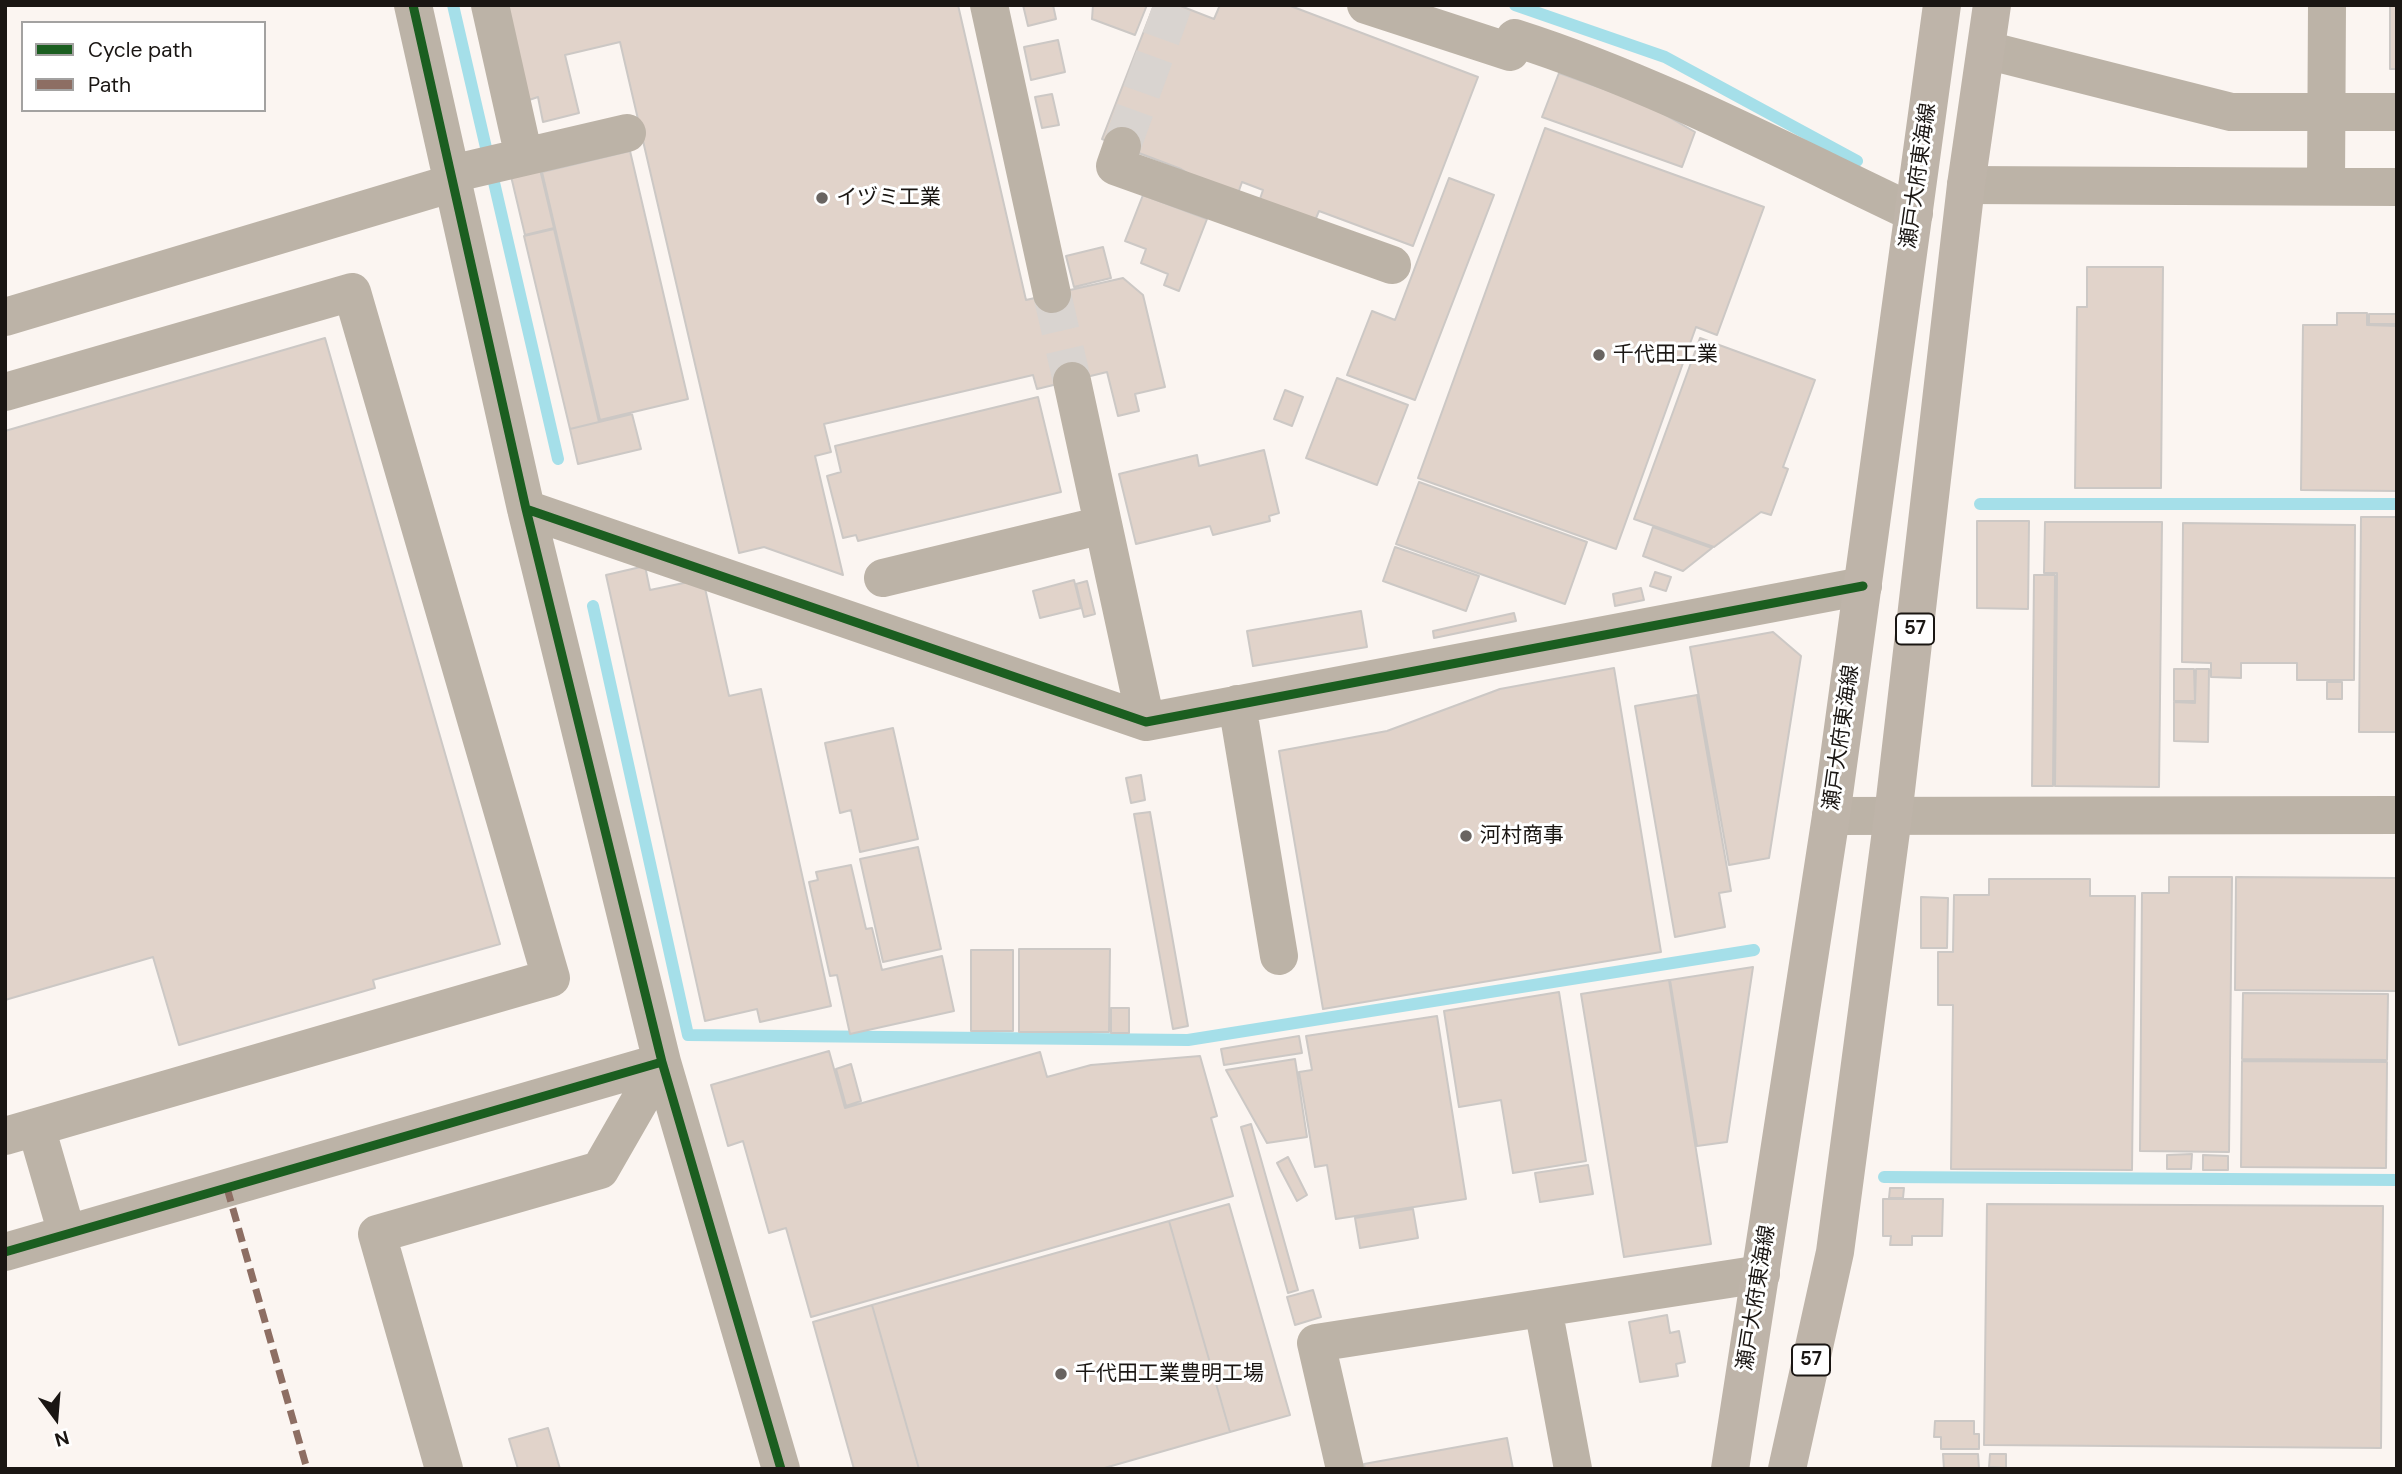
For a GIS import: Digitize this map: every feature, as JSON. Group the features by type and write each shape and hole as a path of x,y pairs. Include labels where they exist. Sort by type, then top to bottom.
{"main road":[{"name":"瀬戸大府東海線","path":"1730,1469 1831,816 1942,5"},
{"name":"57","path":"1787,1469 1835,1252 1893,816 1966,185 1992,5"}],"street":[{"path":"413,5 481,169"},
{"path":"490,5 481,169 526,509 662,1062 781,1469"},
{"path":"989,5 1052,294"},
{"path":"1366,5 1510,52 1515,38 1574,57 1696,110 1914,213"},
{"path":"2326,5 2326,187"},
{"path":"1986,50 2231,112 2397,112"},
{"path":"5,317 481,169 627,133"},
{"path":"1122,146 1115,166 1392,265"},
{"path":"1966,185 2397,187"},
{"path":"5,392 352,292 551,978 20,1131 67,1234"},
{"path":"1072,381 1146,722"},
{"path":"526,509 1146,722 1863,586"},
{"path":"883,578 1103,525"},
{"path":"1237,704 1279,956"},
{"path":"1831,816 2397,815"},
{"path":"5,1252 662,1062"},
{"path":"444,1469 377,1234 600,1170 662,1062"},
{"path":"1345,1469 1316,1343 1761,1274"},
{"path":"1543,1308 1573,1469"}],"building":[{"path":"507,5 958,5 1026,300 1123,278 1143,295 1165,387 1135,394 1139,411 1118,416 1107,372 1037,389 1033,375 824,424 831,452 815,456 843,575 764,547 739,553 620,42 565,55 579,113 543,122 538,97 529,100"},
{"path":"1023,5 1053,5 1056,19 1028,26"},
{"path":"1093,5 1147,5 1135,35 1092,19"},
{"path":"1154,5 1178,5 1214,19 1220,5 1288,5 1478,77 1413,246 1319,211 1314,223 1259,202 1263,190 1242,182 1235,202 1181,169 1102,139"},
{"path":"2390,5 2397,5 2397,69 2390,69"},
{"path":"1058,40 1065,72 1031,80 1024,47"},
{"path":"1559,73 1646,104 1695,132 1682,167 1542,117"},
{"path":"1052,94 1059,125 1042,128 1035,97"},
{"path":"1545,128 1764,207 1717,335 1696,327 1616,549 1418,478"},
{"path":"630,151 688,399 600,420 542,172"},
{"path":"539,165 554,228 525,235 510,172"},
{"path":"1449,178 1494,195 1415,400 1347,375 1372,311 1395,320"},
{"path":"1143,195 1207,219 1179,291 1164,285 1168,274 1141,263 1146,249 1125,241"},
{"path":"554,229 599,422 570,429 524,236"},
{"path":"1103,247 1111,278 1074,287 1066,256"},
{"path":"2087,267 2163,267 2161,488 2075,488 2077,307 2087,307"},
{"path":"2337,313 2367,313 2367,325 2397,326 2397,491 2301,490 2303,325 2337,325"},
{"path":"2369,314 2397,314 2397,324 2369,324"},
{"path":"325,338 500,944 373,980 375,988 179,1045 153,957 5,1000 5,431"},
{"path":"1700,338 1815,380 1783,467 1788,469 1771,515 1761,512 1714,547 1634,519"},
{"path":"1337,378 1408,405 1377,485 1306,458"},
{"path":"1285,390 1303,397 1292,426 1274,419"},
{"path":"1038,397 1061,492 858,541 856,535 843,538 827,476 841,472 835,446"},
{"path":"632,414 641,449 578,464 570,429"},
{"path":"1264,450 1279,513 1269,516 1270,521 1213,535 1210,526 1136,544 1119,474 1197,455 1199,466"},
{"path":"1419,482 1587,542 1565,604 1396,544"},
{"path":"2361,517 2397,517 2397,732 2359,732"},
{"path":"1977,521 2029,521 2028,609 1977,608"},
{"path":"2045,522 2162,522 2159,787 2055,786 2057,573 2044,573"},
{"path":"2183,523 2355,525 2354,680 2297,680 2297,663 2241,663 2241,678 2211,677 2211,663 2182,662"},
{"path":"1653,527 1712,548 1683,571 1643,556"},
{"path":"1395,547 1479,576 1466,611 1383,581"},
{"path":"645,566 650,590 703,579 729,696 761,689 831,1006 760,1022 757,1009 705,1021 606,575"},
{"path":"1655,572 1671,577 1666,591 1650,586"},
{"path":"2034,575 2055,575 2053,786 2032,786"},
{"path":"1074,580 1081,608 1040,618 1033,591"},
{"path":"1087,581 1095,614 1084,617 1076,584"},
{"path":"1641,588 1644,600 1615,606 1613,594"},
{"path":"1361,611 1367,647 1253,666 1247,631"},
{"path":"1514,613 1516,621 1434,638 1433,631"},
{"path":"1773,632 1801,656 1769,858 1729,865 1690,647"},
{"path":"1614,668 1661,952 1323,1009 1279,751 1387,731 1500,689"},
{"path":"2174,669 2194,669 2195,701 2174,701"},
{"path":"2196,669 2209,669 2208,742 2174,741 2174,702 2195,703"},
{"path":"2327,682 2342,682 2342,699 2327,699"},
{"path":"1697,695 1731,891 1719,893 1725,927 1675,937 1635,706"},
{"path":"893,728 918,839 860,852 851,810 840,813 825,743"},
{"path":"1141,775 1145,800 1131,803 1126,778"},
{"path":"1150,812 1188,1026 1173,1029 1134,814"},
{"path":"918,847 941,949 883,962 860,859"},
{"path":"851,865 866,929 872,928 882,970 942,956 954,1011 850,1034 837,975 830,976 809,882 818,880 816,872"},
{"path":"2169,877 2232,877 2229,1152 2140,1151 2142,893 2169,893"},
{"path":"2236,877 2397,878 2397,991 2235,990"},
{"path":"1989,879 2090,879 2090,896 2135,896 2132,1170 1951,1169 1953,1005 1938,1005 1938,952 1953,952 1954,895 1989,895"},
{"path":"1921,897 1948,898 1947,948 1921,948"},
{"path":"1019,949 1110,949 1109,1032 1019,1032"},
{"path":"971,950 1013,950 1013,1031 971,1031"},
{"path":"1753,967 1727,1142 1697,1146 1670,980"},
{"path":"1669,980 1711,1244 1624,1257 1581,994"},
{"path":"1559,992 1586,1161 1513,1173 1501,1100 1459,1107 1444,1011"},
{"path":"2243,993 2388,994 2387,1060 2242,1059"},
{"path":"1111,1008 1129,1008 1129,1033 1111,1033"},
{"path":"1437,1016 1466,1199 1336,1219 1327,1165 1315,1167 1299,1072 1312,1070 1306,1036"},
{"path":"1299,1036 1302,1053 1224,1065 1221,1049"},
{"path":"829,1051 845,1108 1040,1052 1047,1077 1091,1065 1200,1056 1217,1116 1211,1118 1233,1196 811,1317 786,1228 769,1233 743,1141 728,1146 711,1085"},
{"path":"1295,1059 1307,1137 1267,1143 1226,1070"},
{"path":"2242,1061 2387,1062 2386,1168 2241,1167"},
{"path":"851,1064 861,1101 846,1106 836,1069"},
{"path":"1251,1124 1298,1290 1288,1293 1241,1127"},
{"path":"2192,1154 2191,1169 2167,1169 2167,1155"},
{"path":"2203,1155 2228,1156 2228,1170 2203,1170"},
{"path":"1288,1157 1307,1195 1297,1201 1277,1163"},
{"path":"1588,1165 1593,1194 1540,1202 1535,1173"},
{"path":"1890,1188 1904,1188 1903,1198 1889,1198"},
{"path":"1883,1199 1943,1199 1942,1236 1912,1236 1912,1245 1890,1245 1891,1236 1883,1236"},
{"path":"1229,1204 1290,1415 1230,1432 1169,1221"},
{"path":"1987,1204 2383,1206 2381,1448 1984,1445"},
{"path":"1413,1209 1418,1238 1360,1248 1355,1218"},
{"path":"1169,1221 1230,1432 1101,1469 919,1469 872,1305"},
{"path":"1313,1290 1321,1317 1295,1325 1287,1297"},
{"path":"872,1305 919,1469 854,1469 813,1322"},
{"path":"1667,1315 1670,1333 1679,1331 1685,1362 1676,1364 1678,1376 1640,1382 1629,1322"},
{"path":"1935,1421 1974,1421 1974,1434 1979,1434 1979,1449 1941,1449 1941,1437 1934,1437"},
{"path":"548,1428 560,1469 518,1469 509,1439"},
{"path":"1507,1438 1513,1469 1365,1469 1364,1464"},
{"path":"1943,1454 1978,1454 1979,1469 1944,1469"},
{"path":"1990,1454 2006,1454 2006,1468 1989,1467"}],"waterway":[{"path":"453,5 558,459"},
{"path":"1515,5 1665,57 1857,161"},
{"path":"1980,504 2397,504"},
{"path":"593,606 688,1035 1188,1040 1754,950"},
{"path":"1884,1177 2397,1180"}],"tunnel":[{"path":"1122,146 1173,5"},
{"path":"1052,294 1072,381"}],"marked path":[{"path":"227,1188 307,1469"}],"cycle path":[{"path":"413,5 526,509 662,1062 781,1469"},
{"path":"526,509 1146,722 1863,586"},
{"path":"5,1252 662,1062"}],"place":[{"name":"イヅミ工業","path":"822,198"},
{"name":"千代田工業","path":"1599,355"},
{"name":"河村商事","path":"1466,836"},
{"name":"千代田工業豊明工場","path":"1061,1374"}]}
